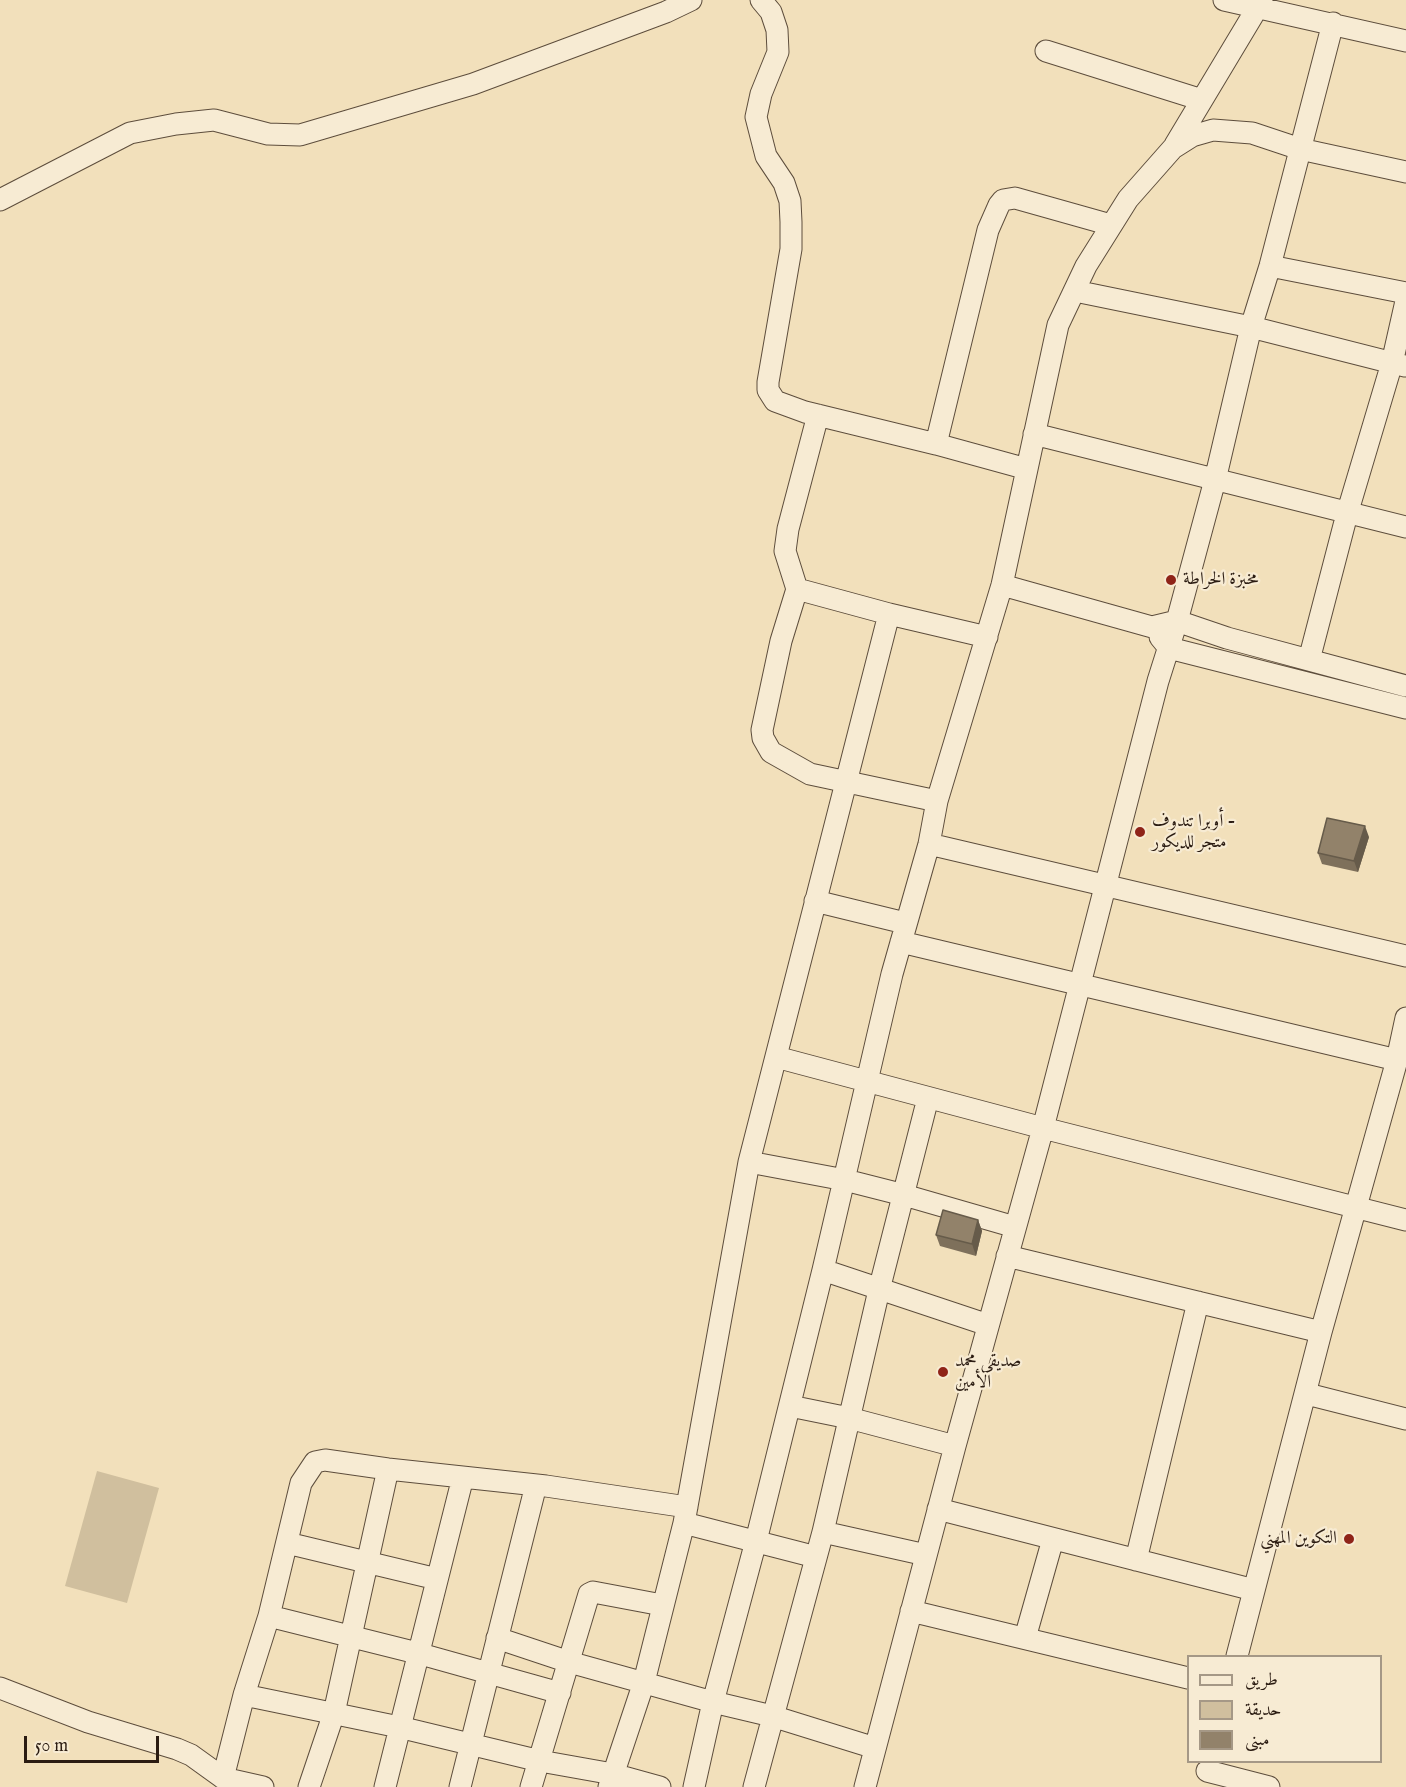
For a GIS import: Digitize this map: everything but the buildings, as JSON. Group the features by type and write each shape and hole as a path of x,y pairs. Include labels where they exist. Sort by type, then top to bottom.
{"street":[{"path":"0,200 130,133 176,123 214,120 268,134 300,135 473,84 666,12 691,0"},
{"path":"761,0 771,12 777,30 778,52 761,94 756,117 766,156 784,183 790,201 791,222 791,249 768,390 775,401 818,416 936,444 1027,469"},
{"path":"1224,0 1260,4 1406,41"},
{"path":"694,1787 713,1702 824,1270 892,974 929,844 937,801 1002,585 1058,325 1086,266 1110,225 1128,199 1173,148 1260,4"},
{"path":"865,1787 955,1446 1043,1128 1158,681 1177,621 1215,480 1251,327 1270,266 1333,23"},
{"path":"1046,51 1203,100"},
{"path":"1173,148 1192,136 1213,130 1252,133 1300,149 1406,172"},
{"path":"936,444 988,230 999,205 1003,200 1015,198 1110,225"},
{"path":"1270,266 1406,293"},
{"path":"1075,291 1251,327 1399,364"},
{"path":"1309,660 1347,514 1399,364 1406,301"},
{"path":"818,416 788,529 785,551 797,589 781,641 762,730 763,738 771,752 810,774 937,801"},
{"path":"1034,434 1406,527"},
{"path":"1002,585 1152,627 1177,621 1227,638 1406,685"},
{"path":"797,589 987,637"},
{"path":"611,1780 644,1682 686,1515 749,1162 889,614"},
{"path":"1152,627 1169,648 1406,708"},
{"path":"929,844 1406,956"},
{"path":"815,901 903,933 1078,986 1397,1060"},
{"path":"1237,1655 1307,1394 1321,1332 1405,1027"},
{"path":"776,1057 1043,1128 1406,1220"},
{"path":"754,1787 823,1532 879,1290 928,1098"},
{"path":"749,1162 845,1180 1015,1227"},
{"path":"1007,1256 1321,1332"},
{"path":"824,1270 988,1326"},
{"path":"1136,1560 1198,1302"},
{"path":"1307,1394 1406,1419"},
{"path":"790,1406 849,1418 955,1446"},
{"path":"223,1778 244,1695 269,1616 301,1483 315,1462 325,1460 536,1485 686,1515 756,1541 816,1557"},
{"path":"309,1787 334,1713 388,1469"},
{"path":"385,1787 417,1653 464,1478"},
{"path":"460,1787 536,1485"},
{"path":"938,1509 1254,1590"},
{"path":"823,1532 926,1556"},
{"path":"1025,1638 1053,1539"},
{"path":"287,1543 437,1579"},
{"path":"531,1787 589,1594 593,1592 663,1605"},
{"path":"911,1611 1187,1678"},
{"path":"269,1616 417,1653 560,1693"},
{"path":"498,1638 569,1662 772,1716 875,1748"},
{"path":"0,1688 88,1722 177,1749 191,1755 223,1778 263,1787"},
{"path":"244,1695 399,1727 611,1780 660,1787"},
{"path":"1207,1773 1269,1787"}],"green space":[{"path":"97,1471 159,1488 127,1603 65,1586"}],"place":[{"name":"مخبزة الخراطة","path":"1171,580"},
{"name":"أوبرا تندوف - متجر للديكور","path":"1140,832"},
{"name":"صديقي محمد الأمين","path":"943,1372"},
{"name":"التكوين المهني","path":"1349,1539"}]}
